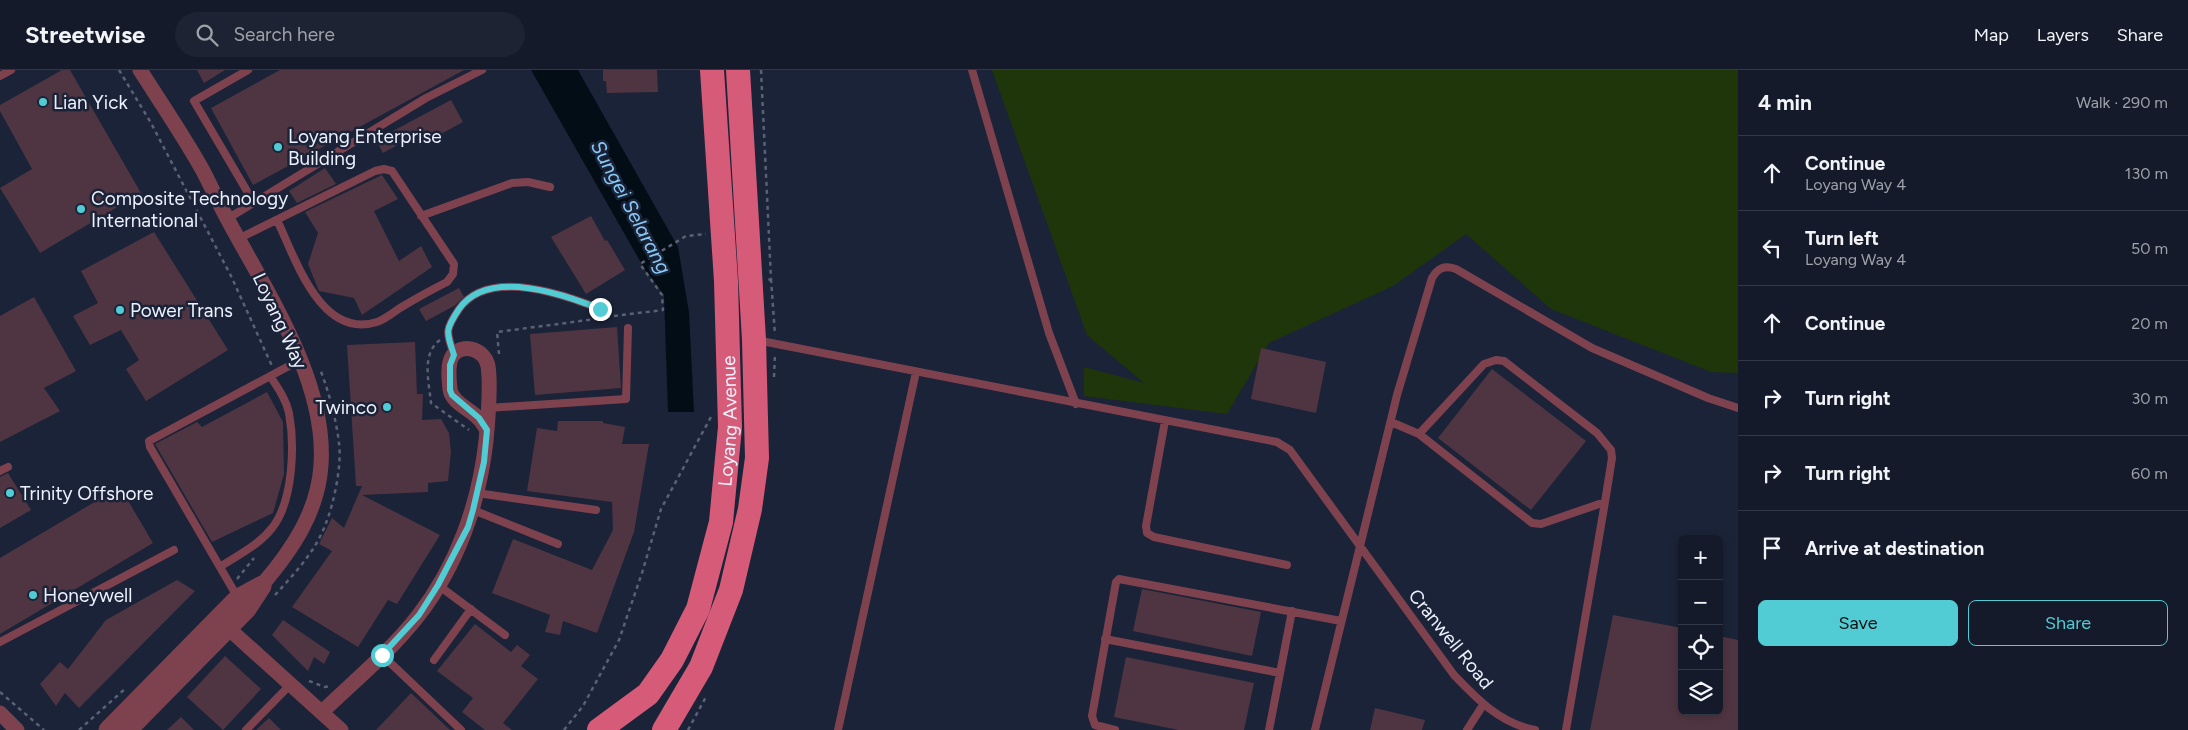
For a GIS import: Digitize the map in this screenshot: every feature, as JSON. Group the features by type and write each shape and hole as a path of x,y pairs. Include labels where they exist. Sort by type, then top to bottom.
{"main road":[{"name":"Loyang Avenue","path":"599,730 648,694 672,660 698,609 721,522 730,427 726,281 712,70"},
{"name":"Loyang Avenue","path":"664,730 684,698 704,659 730,590 750,509 757,458 754,340 738,70"}],"street":[{"name":"Loyang Way","path":"128,730 247,609 262,584 284,558 306,523 317,491 321,464 318,412 300,360 268,291 238,240 202,169 140,70"},
{"path":"322,712 382,655 419,615 438,585 468,527 484,462 487,430 488,408 488,370 485,356 470,349 463,350 454,355 450,365 450,390 452,395 479,418 487,430"},
{"name":"Loyang Way","path":"108,730 209,628 234,596 262,584"},
{"path":"228,628 227,619 234,596"},
{"path":"209,628 216,626 228,628 297,681 322,712 341,730"},
{"path":"0,713 17,730"}],"lane":[{"path":"0,76 11,70"},
{"path":"248,70 194,101 254,203"},
{"path":"227,219 426,98 482,70"},
{"path":"972,70 1050,333 1076,404"},
{"path":"238,240 277,220 375,171 384,168 392,171 421,216 446,249 454,264 453,274 446,282 377,322 350,324 338,319 312,294 277,220"},
{"path":"421,216 512,183 528,182 550,187"},
{"path":"1315,730 1397,395 1432,278 1436,271 1442,267 1449,266 1592,348 1708,398 1738,408"},
{"path":"454,355 446,333 451,320 466,300 498,287 515,287 572,298 600,309"},
{"path":"488,408 626,399 628,328"},
{"name":"Cranwell Road","path":"754,340 1277,442 1290,450 1454,675 1483,705 1502,719 1535,730"},
{"path":"234,596 220,567 150,447 149,442 300,360"},
{"path":"1419,434 1484,364 1496,360 1504,361 1597,433 1611,450 1612,458 1605,502 1566,730"},
{"path":"838,730 916,372"},
{"path":"220,567 261,541 274,527 282,511 291,468 289,412 273,375"},
{"path":"1164,421 1146,526 1147,533 1154,537 1287,565"},
{"path":"1391,422 1419,434 1532,523 1540,524 1605,502"},
{"path":"0,471 8,467"},
{"path":"476,494 596,510"},
{"path":"473,510 558,544"},
{"path":"0,642 174,550"},
{"path":"1115,730 1095,725 1092,720 1116,582 1120,578 1341,622"},
{"path":"438,585 505,635"},
{"path":"434,660 471,609"},
{"path":"1269,730 1292,611"},
{"path":"1105,639 1280,673"},
{"path":"382,655 460,730"},
{"path":"246,730 297,681"},
{"path":"1467,730 1483,705"}],"path":[{"path":"119,70 151,123 231,276 273,375"},
{"path":"750,281 772,279 761,70"},
{"path":"494,352 495,358 499,357 497,332 663,310 662,295 640,264 680,239"},
{"path":"448,337 438,341 427,361 431,403 471,432"},
{"path":"564,730 583,706 619,640 662,509 712,414"},
{"path":"234,596 255,556"},
{"path":"297,681 324,687 333,686"},
{"path":"0,692 44,730"}],"green space":[{"path":"992,70 1738,70 1738,373 1711,372 1551,309 1466,234 1393,286 1269,343 1227,414 1084,396 1084,367 1144,383 1087,335"}],"water":[{"name":"Sungei Selarang","path":"531,70 578,70 678,247 689,312 694,412 668,412 664,295 644,268"}],"building":[{"path":"62,70 70,70 141,193 40,253 0,188 32,169 0,111 0,105"},
{"path":"197,70 225,70 204,83"},
{"name":"Loyang Enterprise Building","path":"280,70 464,70 253,185 211,108"},
{"path":"603,70 657,70 658,92 607,93 606,81 603,81"},
{"path":"451,100 463,122 419,146 414,136 383,153 376,140"},
{"path":"325,168 336,184 297,203 289,191"},
{"path":"382,175 398,199 374,211 399,261 421,246 432,267 362,315 354,298 319,291 308,264 318,233 305,212"},
{"path":"591,216 625,270 586,294 551,237"},
{"path":"154,232 228,350 146,401 126,369 139,360 121,330 90,345 73,316 98,303 81,271"},
{"path":"459,288 464,297 454,306 426,321 419,309"},
{"path":"34,297 76,371 44,388 60,411 0,442 0,316"},
{"path":"617,327 621,388 535,395 530,334"},
{"path":"415,342 417,394 423,394 422,420 441,419 449,433 451,452 448,481 428,483 428,492 362,495 440,535 397,604 388,600 358,647 292,607 332,551 319,544 332,518 344,528 362,486 356,486 347,345"},
{"path":"1261,348 1326,362 1316,413 1251,399"},
{"path":"1492,369 1586,441 1531,510 1438,438"},
{"path":"267,392 283,422 284,474 273,513 212,542 155,444 197,422 202,427"},
{"path":"558,421 603,421 603,423 625,427 622,444 649,444 634,532 597,633 563,621 560,635 545,632 550,615 492,593 513,539 592,570 613,530 612,502 527,491 537,428 557,431"},
{"name":"Trinity Offshore","path":"8,473 31,510 0,528 0,477"},
{"name":"Honeywell","path":"120,487 153,543 0,634 0,558"},
{"path":"177,580 195,591 79,708 65,693 56,706 40,684 60,662 68,669 106,620"},
{"path":"1142,589 1261,612 1252,656 1133,631"},
{"path":"1613,615 1678,627 1678,715 1723,715 1723,637 1738,640 1738,730 1590,730"},
{"path":"283,620 330,652 324,664 314,657 308,671 272,635"},
{"path":"475,624 511,652 517,645 530,655 521,666 538,679 503,723 512,730 485,730 462,712 473,698 437,671"},
{"path":"225,656 261,689 223,730 187,697"},
{"path":"1126,657 1254,683 1244,730 1179,730 1114,717"},
{"path":"411,693 450,730 376,730"},
{"path":"1375,708 1425,720 1422,730 1370,730"},
{"path":"181,717 194,730 167,730"},
{"path":"269,718 281,730 256,730"}],"place":[{"name":"Lian Yick","path":"43,102"},
{"name":"Loyang Enterprise Building","path":"278,147"},
{"name":"Composite Technology International","path":"81,209"},
{"name":"Power Trans","path":"120,310"},
{"name":"Twinco","path":"387,407"},
{"name":"Trinity Offshore","path":"10,493"},
{"name":"Honeywell","path":"33,595"}],"route":[{"path":"382,655 419,615 453,558 468,527 484,462 487,430 479,418 458,402 450,390 450,365 454,355 446,333 451,320 466,300 498,287 515,287 572,298 600,309"}]}
